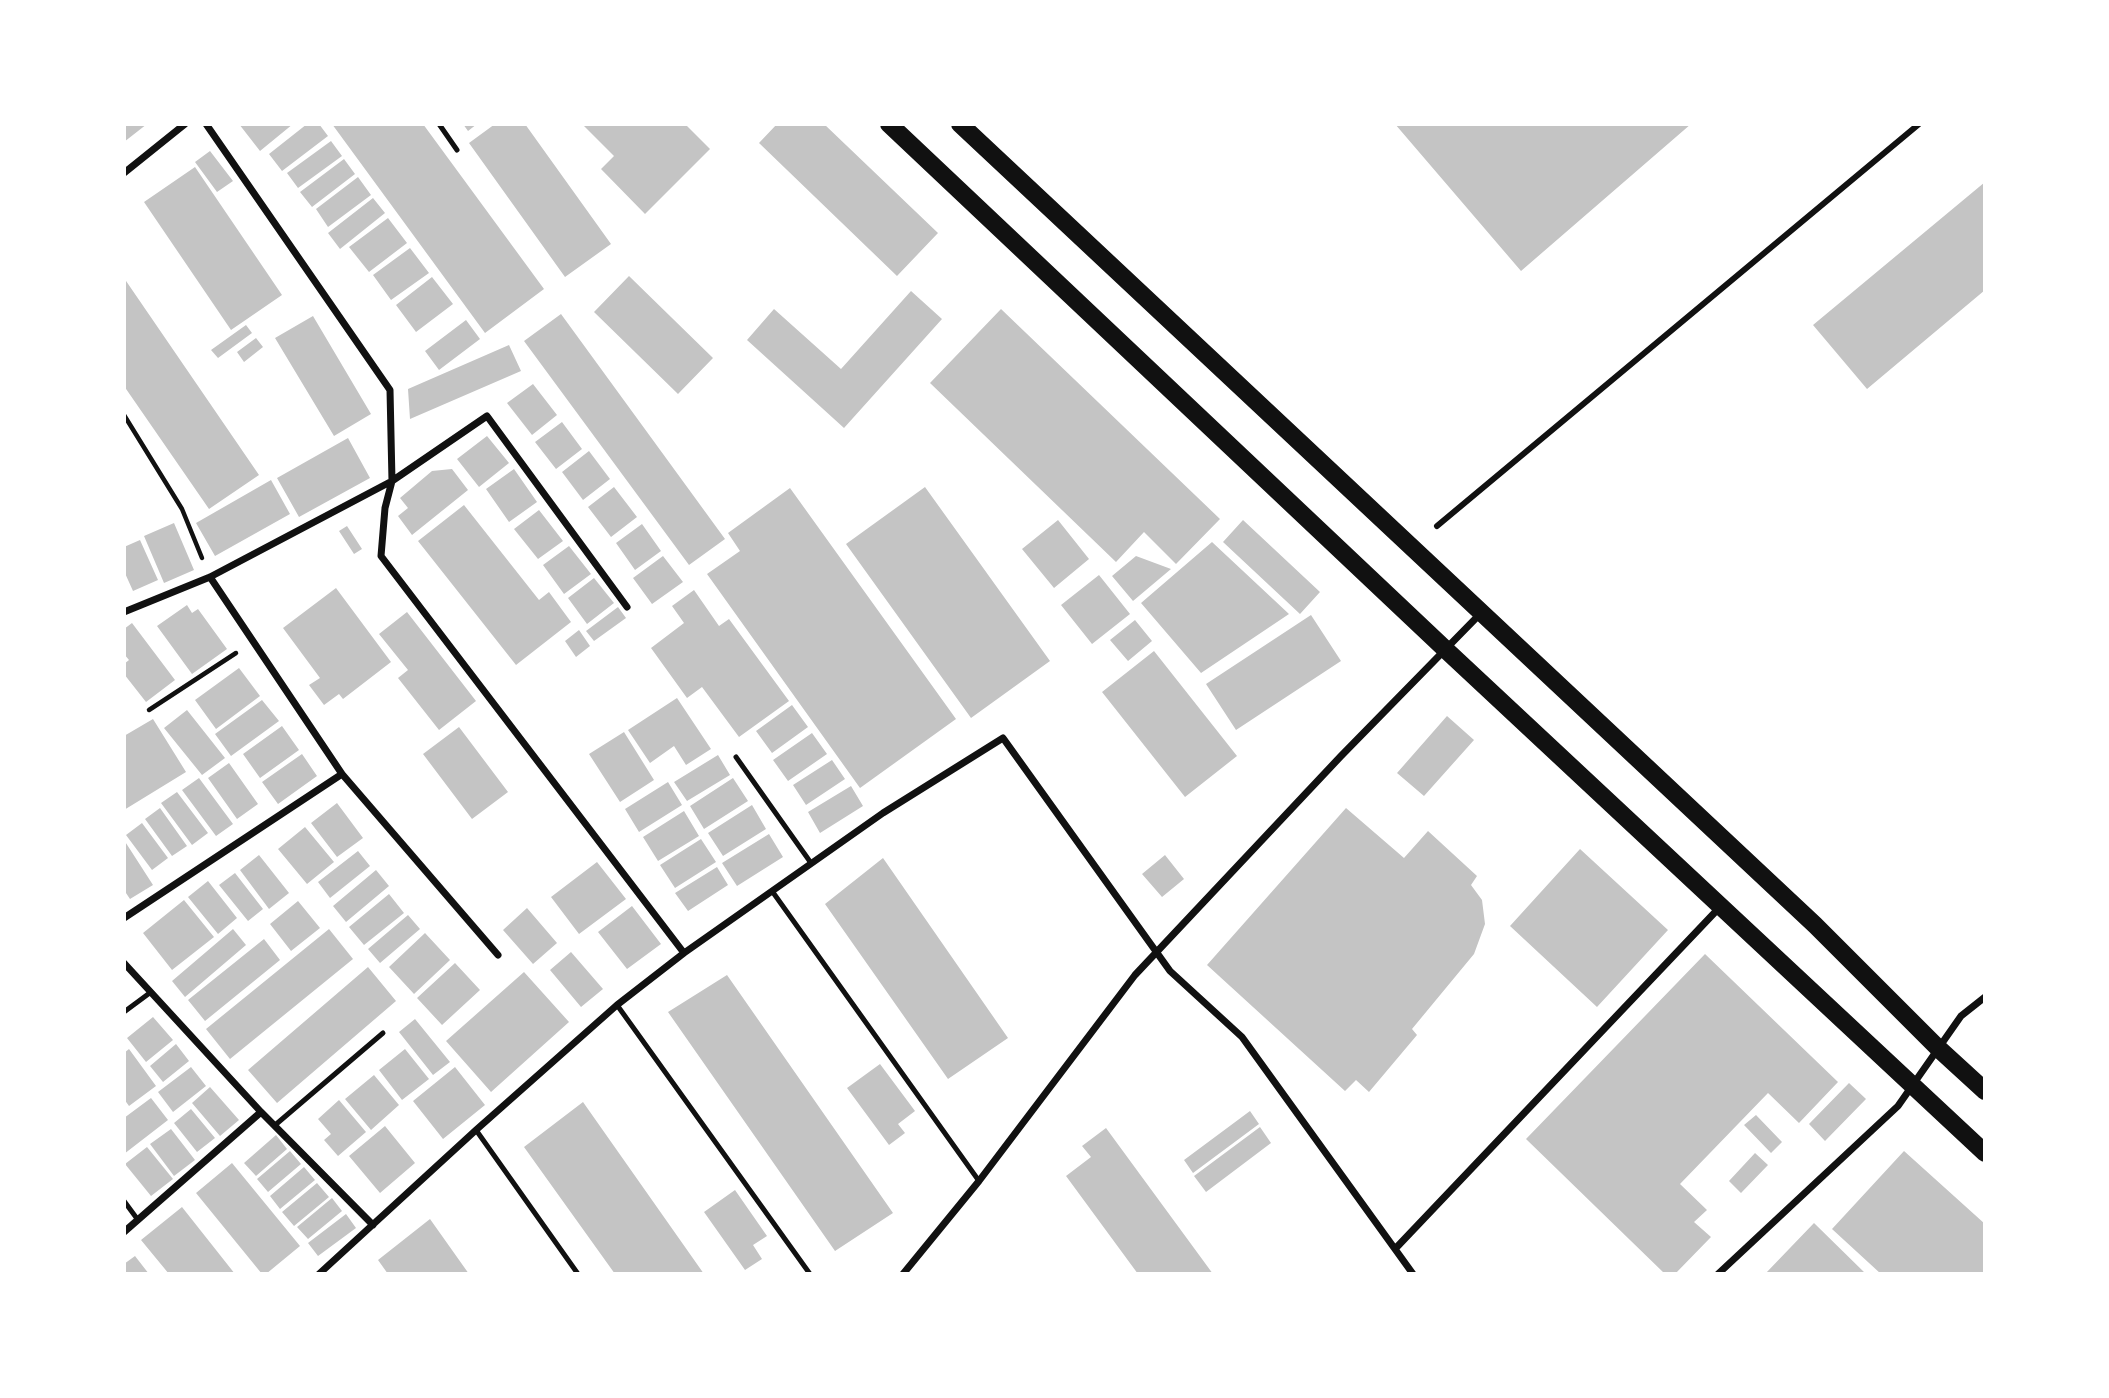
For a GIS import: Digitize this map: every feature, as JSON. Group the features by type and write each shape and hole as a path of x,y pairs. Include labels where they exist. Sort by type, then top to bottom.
{"main road":[{"path":"890,124 1445,649 1985,1153"},
{"path":"961,124 1815,925 1985,1091"}],"street":[{"path":"124,173 185,124"},
{"path":"206,124 390,390 393,481 385,508 381,555 684,953"},
{"path":"1437,526 1919,124"},
{"path":"124,612 210,577 393,481 487,416 626,607"},
{"path":"210,577 342,774 498,955"},
{"path":"903,1274 979,1181 1135,975 1341,756 1481,613"},
{"path":"319,1274 617,1005 684,953 883,813 1003,738 1170,971 1242,1037 1413,1274"},
{"path":"124,918 342,774"},
{"path":"1395,1249 1720,907"},
{"path":"124,963 274,1126 373,1225"},
{"path":"1718,1274 1898,1106 1961,1017 1985,997"},
{"path":"124,1232 261,1112"}],"lane":[{"path":"439,124 457,150"},
{"path":"736,757 811,863"},
{"path":"772,891 979,1181"},
{"path":"124,1012 151,992"},
{"path":"617,1005 810,1274"},
{"path":"274,1126 383,1033"},
{"path":"476,1130 578,1274"},
{"path":"124,1201 138,1220"}],"path":[{"path":"124,415 182,509 210,577"},
{"path":"149,710 254,642"}],"building":[{"path":"124,124 147,124 124,142"},
{"path":"239,124 293,124 260,151"},
{"path":"307,124 319,124 328,136 282,171 269,154"},
{"path":"332,124 423,124 544,289 485,333"},
{"path":"463,124 477,124 468,131"},
{"path":"495,124 525,124 611,244 565,277 469,143"},
{"path":"582,124 685,124 710,149 645,214 601,169 614,156"},
{"path":"777,124 824,124 938,233 897,276 759,143"},
{"path":"1395,124 1691,124 1521,271"},
{"path":"331,141 342,156 298,188 287,173"},
{"path":"210,151 233,181 217,192 195,162"},
{"path":"344,159 355,174 312,207 300,192"},
{"path":"195,167 282,295 231,330 144,202"},
{"path":"358,177 371,195 328,227 316,209"},
{"path":"1985,182 1985,290 1867,389 1813,325"},
{"path":"373,198 385,213 340,249 328,233"},
{"path":"388,218 407,243 369,272 349,247"},
{"path":"410,248 429,273 391,300 373,275"},
{"path":"629,276 713,358 678,394 594,312"},
{"path":"432,277 453,304 416,332 396,305"},
{"path":"124,278 259,475 209,509 124,386"},
{"path":"911,291 942,319 844,428 747,340 774,309 841,369"},
{"path":"1001,309 1220,519 1176,564 1144,532 1116,562 930,383"},
{"path":"561,314 725,539 689,565 524,341"},
{"path":"313,316 371,414 334,436 275,338"},
{"path":"466,320 480,339 439,370 425,351"},
{"path":"246,325 252,333 218,358 211,350"},
{"path":"256,338 263,347 244,362 237,352"},
{"path":"509,345 521,371 410,419 408,389"},
{"path":"533,384 557,415 532,435 507,403"},
{"path":"562,422 582,449 556,469 535,442"},
{"path":"487,436 509,463 479,487 457,459"},
{"path":"348,438 370,478 299,517 277,478"},
{"path":"589,451 610,479 583,500 562,472"},
{"path":"452,469 468,490 412,535 398,516 408,508 400,498 432,471"},
{"path":"514,469 537,502 509,522 486,489"},
{"path":"271,480 290,514 215,556 196,523"},
{"path":"614,487 637,517 611,537 588,507"},
{"path":"925,487 1050,661 971,718 846,544"},
{"path":"790,488 956,719 860,788 707,574 740,551 728,533"},
{"path":"464,505 539,600 549,592 571,622 516,665 418,541"},
{"path":"539,510 563,541 538,559 514,529"},
{"path":"1058,520 1089,559 1054,588 1022,549"},
{"path":"1243,520 1320,592 1300,614 1223,542"},
{"path":"174,523 194,570 164,583 144,536"},
{"path":"642,524 661,551 635,570 616,543"},
{"path":"347,526 362,549 354,554 339,531"},
{"path":"140,540 158,580 133,591 124,571 124,547"},
{"path":"1212,542 1289,614 1201,673 1141,603"},
{"path":"569,546 591,574 564,594 543,565"},
{"path":"663,556 683,582 652,604 633,578"},
{"path":"1136,556 1171,569 1133,601 1112,576"},
{"path":"1099,575 1130,614 1092,644 1061,605"},
{"path":"594,578 614,603 587,624 568,598"},
{"path":"336,588 391,662 343,699 339,694 324,705 309,685 320,678 283,628"},
{"path":"694,590 719,626 729,619 789,701 739,737 702,687 687,698 651,648 684,623 672,606"},
{"path":"187,605 192,613 198,609 227,649 192,674 157,626"},
{"path":"618,607 626,618 594,641 586,631"},
{"path":"407,612 476,701 439,730 398,678 408,670 379,634"},
{"path":"1311,615 1341,661 1236,730 1206,684"},
{"path":"1135,620 1152,641 1128,661 1110,640"},
{"path":"132,623 175,680 146,702 124,674 124,664 129,660 124,654 124,629"},
{"path":"579,630 590,646 576,657 565,641"},
{"path":"1154,651 1237,756 1185,797 1102,692"},
{"path":"239,668 260,696 216,729 195,700"},
{"path":"677,698 711,749 686,765 674,746 650,763 628,730"},
{"path":"262,700 279,721 231,756 215,734"},
{"path":"792,705 808,727 772,753 756,731"},
{"path":"187,710 225,758 202,775 164,728"},
{"path":"1447,716 1474,740 1424,796 1397,773"},
{"path":"153,719 186,772 124,810 124,736"},
{"path":"282,726 299,750 260,778 243,754"},
{"path":"459,727 508,792 472,819 423,754"},
{"path":"624,732 654,780 620,802 589,754"},
{"path":"812,733 827,754 788,781 773,760"},
{"path":"302,754 317,776 278,804 262,782"},
{"path":"718,755 730,775 687,801 674,782"},
{"path":"832,760 845,779 806,805 793,785"},
{"path":"229,763 258,804 237,819 208,778"},
{"path":"199,778 233,824 216,836 182,790"},
{"path":"733,778 748,801 704,829 690,806"},
{"path":"668,782 682,805 639,832 625,809"},
{"path":"851,786 863,806 820,833 808,812"},
{"path":"177,792 208,833 192,845 161,803"},
{"path":"337,803 363,838 337,857 311,823"},
{"path":"752,805 766,829 723,856 708,833"},
{"path":"160,808 187,846 172,856 145,819"},
{"path":"1346,808 1404,858 1428,831 1477,876 1471,885 1482,900 1485,924 1474,954 1412,1029 1417,1035 1369,1092 1356,1080 1345,1091 1207,965"},
{"path":"684,811 699,836 658,861 643,837"},
{"path":"142,823 168,858 152,870 126,835"},
{"path":"305,827 334,862 307,884 278,849"},
{"path":"769,834 783,857 737,886 722,863"},
{"path":"701,839 716,862 675,888 660,865"},
{"path":"124,840 153,885 130,899 124,890"},
{"path":"1580,849 1668,930 1597,1007 1510,926"},
{"path":"358,851 370,866 330,898 318,882"},
{"path":"259,855 289,893 269,909 240,870"},
{"path":"1165,855 1184,879 1162,897 1142,874"},
{"path":"883,858 1008,1038 948,1079 825,904"},
{"path":"597,862 626,899 579,934 551,897"},
{"path":"717,867 728,885 688,911 675,893"},
{"path":"376,870 389,886 346,922 333,906"},
{"path":"235,873 263,909 248,921 219,885"},
{"path":"208,881 237,918 218,934 188,897"},
{"path":"389,894 404,913 364,945 349,927"},
{"path":"184,900 214,937 172,970 143,933"},
{"path":"298,901 320,928 291,951 270,924"},
{"path":"632,906 661,944 627,969 598,932"},
{"path":"527,908 557,943 533,964 503,930"},
{"path":"408,915 420,929 380,963 368,949"},
{"path":"233,929 246,945 185,997 172,981"},
{"path":"329,929 353,959 230,1059 206,1029"},
{"path":"425,933 450,960 414,994 389,967"},
{"path":"264,939 280,960 205,1021 188,1000"},
{"path":"571,952 603,989 581,1007 550,970"},
{"path":"1705,954 1838,1082 1799,1123 1768,1093 1680,1184 1707,1210 1694,1222 1711,1237 1675,1274 1665,1274 1526,1139"},
{"path":"455,963 480,990 442,1025 417,998"},
{"path":"368,967 396,1001 277,1103 248,1070"},
{"path":"524,972 569,1022 491,1092 446,1041"},
{"path":"727,975 893,1213 835,1251 668,1012"},
{"path":"153,1017 173,1040 146,1062 127,1038"},
{"path":"415,1019 450,1062 433,1075 399,1032"},
{"path":"176,1044 189,1061 163,1082 150,1066"},
{"path":"129,1049 156,1086 129,1106 124,1099 124,1053"},
{"path":"405,1049 429,1079 402,1100 379,1070"},
{"path":"880,1064 915,1111 898,1124 905,1133 889,1145 847,1088"},
{"path":"191,1067 206,1086 173,1112 158,1092"},
{"path":"455,1067 485,1105 443,1139 413,1101"},
{"path":"374,1075 399,1105 371,1130 345,1099"},
{"path":"1849,1083 1866,1099 1825,1141 1809,1124"},
{"path":"210,1087 239,1120 220,1136 192,1103"},
{"path":"151,1098 168,1120 124,1154 124,1118"},
{"path":"339,1100 366,1132 338,1156 324,1140 331,1134 318,1119"},
{"path":"583,1102 704,1274 615,1274 524,1147"},
{"path":"191,1109 215,1138 197,1152 174,1123"},
{"path":"1250,1111 1259,1124 1193,1173 1184,1160"},
{"path":"1756,1115 1782,1142 1771,1153 1744,1125"},
{"path":"385,1126 415,1163 380,1193 349,1156"},
{"path":"1260,1127 1271,1143 1206,1192 1194,1176"},
{"path":"1106,1128 1213,1274 1138,1274 1066,1176 1091,1157 1082,1146"},
{"path":"171,1129 195,1160 174,1176 150,1144"},
{"path":"276,1135 287,1149 256,1176 244,1163"},
{"path":"147,1147 173,1179 151,1196 125,1164"},
{"path":"290,1151 301,1164 268,1192 257,1179"},
{"path":"1904,1151 1985,1224 1985,1274 1881,1274 1832,1229"},
{"path":"1755,1153 1768,1165 1741,1193 1729,1181"},
{"path":"232,1163 300,1246 266,1274 262,1274 196,1193"},
{"path":"304,1167 315,1180 280,1209 270,1196"},
{"path":"317,1183 329,1197 294,1226 282,1212"},
{"path":"735,1190 767,1236 753,1245 762,1259 745,1270 704,1212"},
{"path":"332,1198 342,1211 308,1239 297,1227"},
{"path":"182,1207 235,1274 169,1274 141,1240"},
{"path":"346,1214 356,1228 318,1256 308,1243"},
{"path":"430,1219 469,1274 388,1274 378,1260"},
{"path":"1814,1223 1866,1274 1765,1274"},
{"path":"135,1256 149,1274 124,1274 124,1264"}]}
